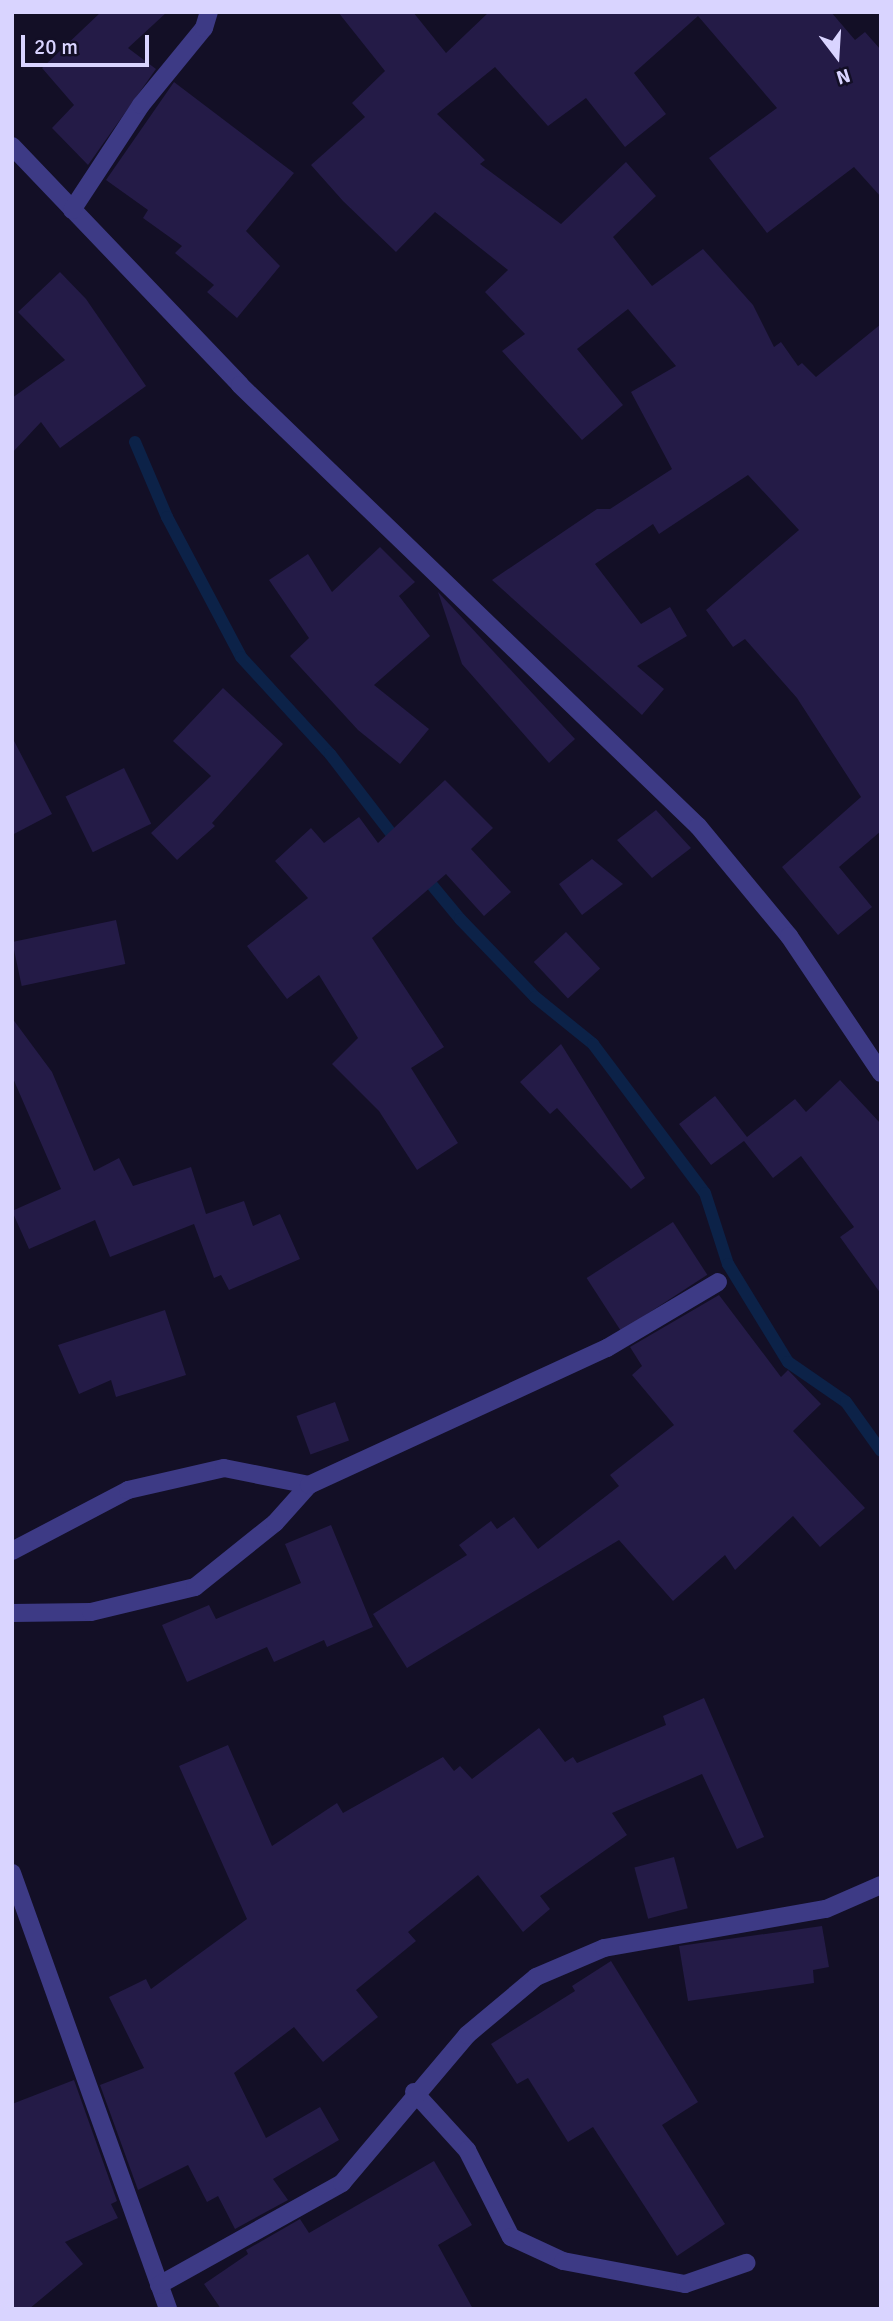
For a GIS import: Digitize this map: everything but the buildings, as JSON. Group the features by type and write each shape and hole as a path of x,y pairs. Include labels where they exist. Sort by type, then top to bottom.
{"street":[{"path":"72,210 141,105 204,28 209,12"},
{"path":"12,146 240,385 698,826 789,936 881,1073"},
{"path":"12,1613 92,1612 195,1587 275,1523 309,1485 607,1348 718,1282"},
{"path":"12,1551 128,1489 224,1468 309,1485"},
{"path":"12,1873 168,2309"},
{"path":"159,2285 342,2183 414,2092 467,2035 536,1977 604,1948 826,1909 881,1885"},
{"path":"414,2092 467,2150 511,2237 563,2261 685,2284 746,2263"}],"waterway":[{"path":"135,442 167,517 241,657 330,754 400,845"},
{"path":"422,873 460,919 535,997 593,1044 705,1193 728,1264 788,1362 846,1402 881,1451"}]}
